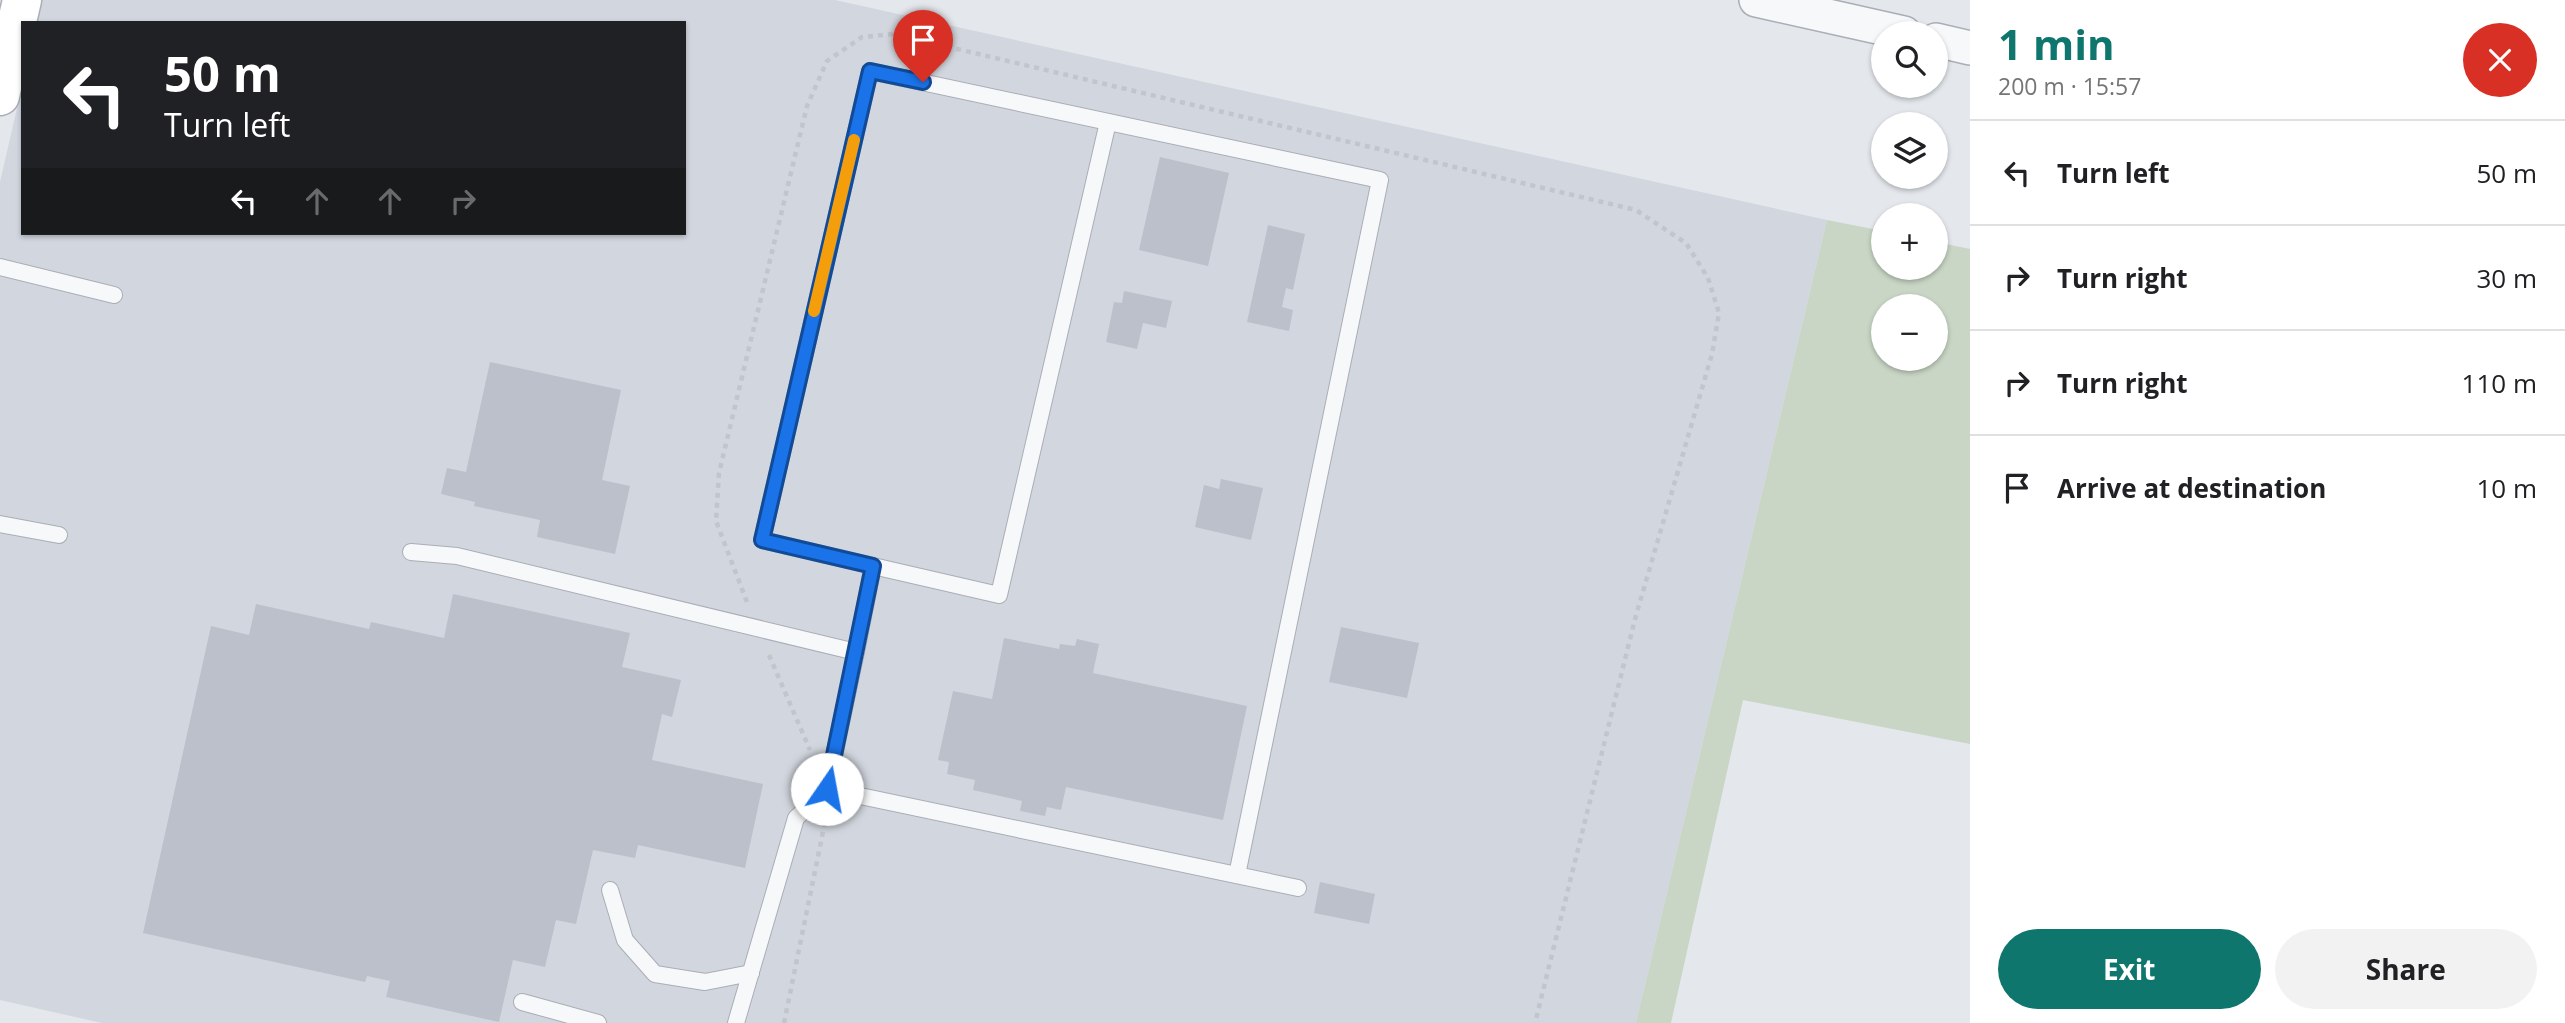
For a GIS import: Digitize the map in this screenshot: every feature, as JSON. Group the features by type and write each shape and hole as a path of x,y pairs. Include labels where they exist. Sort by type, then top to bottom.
{"street":[{"path":"0,96 22,0"},
{"path":"1756,0 1871,26"},
{"path":"1948,43 1970,48"}],"lane":[{"path":"1108,122 999,595 762,540 870,71 1380,180 1237,875"},
{"path":"0,267 114,295"},
{"path":"0,524 59,535"},
{"path":"411,551 457,556 856,652"},
{"path":"736,1023 796,818 827,789 873,566"},
{"path":"827,789 1298,888"},
{"path":"611,890 625,940 655,974 705,982 751,973"},
{"path":"522,1002 598,1023"}],"path":[{"path":"784,1023 824,836 827,789 758,628 716,521 719,473 807,106 827,61 862,37 894,34 1636,210 1686,243 1707,278 1719,313 1712,354 1635,618 1535,1023"}],"shaded area":[{"path":"41,0 835,0 1827,220 1636,1023 102,1023 0,1000 0,182 21,91 21,235 686,235 686,21 36,21"}],"green space":[{"path":"1827,220 1871,229 1871,280 1948,280 1948,244 1970,249 1970,744 1743,700 1671,1023 1636,1023"}],"building":[{"path":"1160,157 1229,173 1208,266 1139,250"},
{"path":"1268,225 1305,234 1293,290 1286,288 1282,307 1293,310 1289,331 1247,322"},
{"path":"1124,291 1172,301 1166,328 1143,323 1137,349 1106,342 1114,302 1122,303"},
{"path":"490,362 621,390 602,480 630,486 615,554 537,537 540,520 474,506 475,502 441,494 447,468 466,472"},
{"path":"1221,479 1263,488 1251,540 1195,527 1204,485 1219,489"},
{"path":"453,594 630,633 622,667 681,680 672,717 662,714 652,760 763,784 745,868 638,845 635,858 593,850 576,924 556,920 545,967 513,960 499,1022 386,997 390,981 367,976 365,982 143,933 211,626 249,635 256,604 369,629 371,622 444,638"},
{"path":"1341,627 1419,643 1407,698 1329,682"},
{"path":"1004,638 1059,649 1060,644 1075,646 1077,639 1099,644 1093,673 1247,706 1223,820 1066,787 1061,810 1047,807 1045,816 1020,811 1022,801 973,790 975,780 947,774 949,762 938,760 953,691 992,699"},
{"path":"1320,882 1375,894 1369,924 1314,913"}],"slow traffic":[{"path":"814,311 854,140"}],"route":[{"path":"827,789 873,566 762,540 870,71 923,82"}]}
